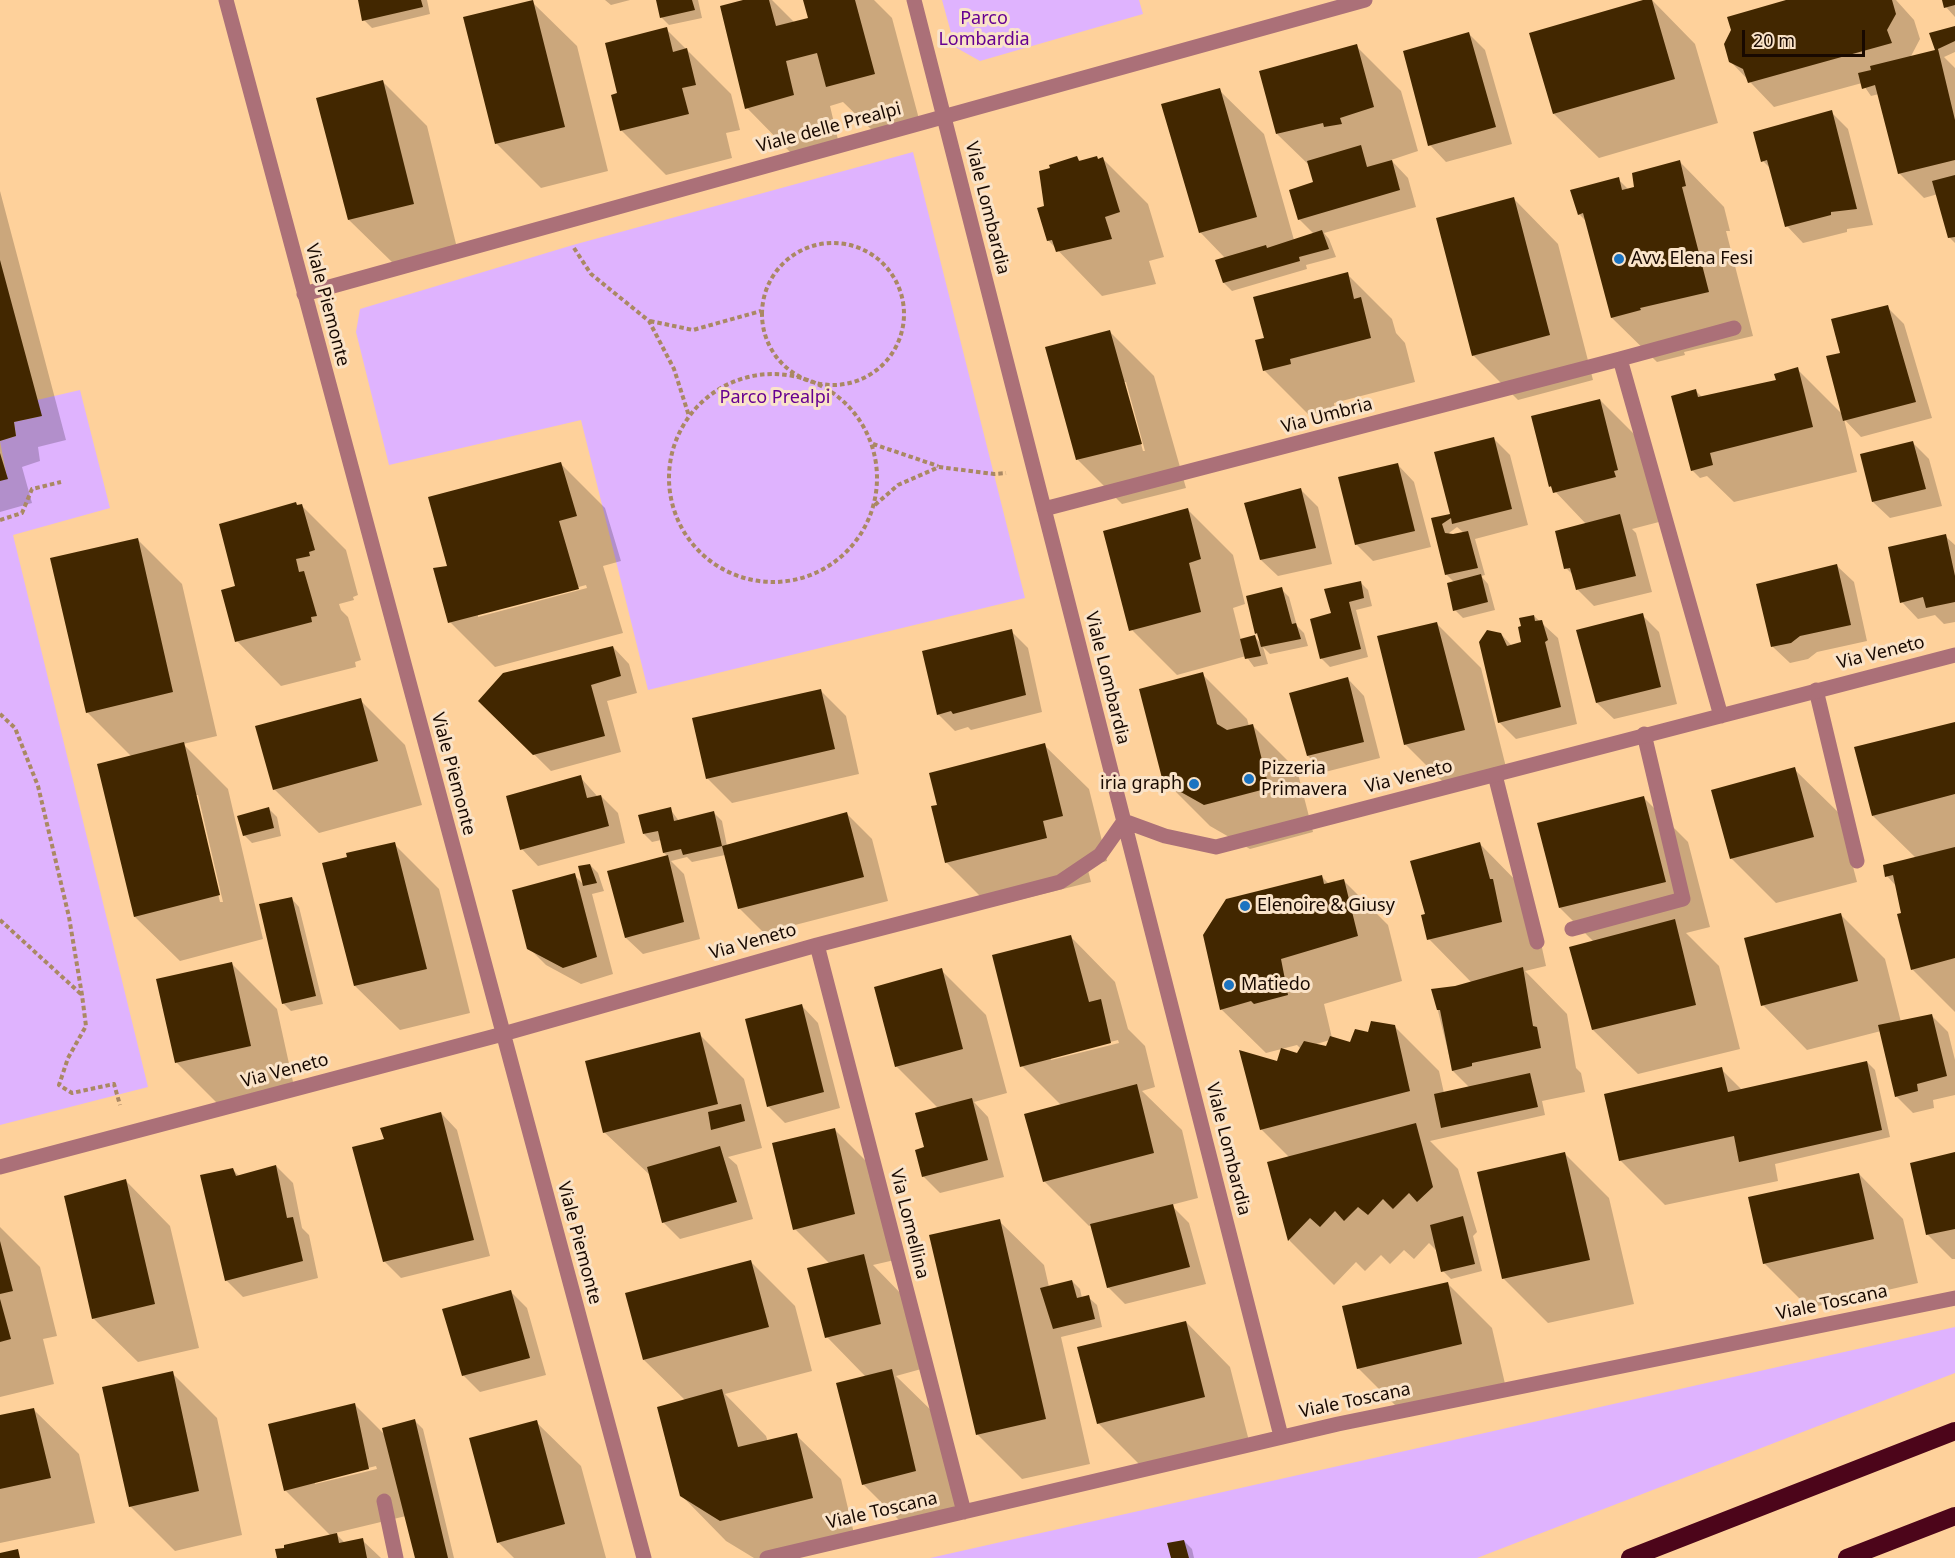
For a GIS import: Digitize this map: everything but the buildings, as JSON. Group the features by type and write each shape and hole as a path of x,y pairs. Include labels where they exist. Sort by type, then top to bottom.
{"highway":[{"path":"1630,1558 1955,1431"},
{"path":"1847,1558 1955,1516"}],"street":[{"name":"Viale Piemonte","path":"226,0 644,1558"},
{"name":"Viale Lombardia","path":"914,0 1281,1436"},
{"name":"Viale delle Prealpi","path":"304,294 1365,0"},
{"name":"Via Umbria","path":"1044,509 1734,328"},
{"path":"1620,359 1721,716"},
{"name":"Via Veneto","path":"0,1167 503,1034 817,945 1060,882 1100,855 1124,821 1165,836 1216,847 1955,655"},
{"path":"1816,690 1857,861"},
{"path":"1572,929 1683,899 1644,734"},
{"path":"1495,775 1537,942"},
{"name":"Via Lomellina","path":"817,945 964,1512"},
{"name":"Viale Toscana","path":"767,1558 1281,1436 1955,1298"},
{"path":"384,1501 396,1558"}],"path":[{"path":"566,221 573,245 591,274 649,321 674,369 689,416"},
{"path":"761,311 763,333 772,352 786,368 804,380 834,392 858,415 873,444 879,475 875,505 861,536 838,560 828,566 809,576 776,583 743,578 713,564 689,541 674,511 668,478 673,445 689,416 711,393 741,378 773,373 804,380 827,386 851,384 873,374 891,357 902,335 905,311 900,288 887,267 868,252 845,243 820,244 798,252 779,267 766,287 761,311"},
{"path":"649,321 693,330 761,311"},
{"path":"873,444 939,467 994,474 1034,470"},
{"path":"875,505 897,485 939,467"},
{"path":"0,520 22,513 32,489 61,482"},
{"path":"0,714 15,728 38,786 69,917 82,995 86,1026 68,1058 59,1085 72,1093 114,1084 129,1133"},
{"path":"0,920 82,995"}],"green space":[{"name":"Parco Lombardia","path":"942,0 1139,0 1143,14 980,61 955,47"},
{"name":"Parco Prealpi","path":"913,152 1025,598 648,690 581,420 389,465 356,332 360,309 573,245"},
{"path":"80,390 110,508 13,535 148,1087 0,1125 0,481 7,478 0,441 16,436 14,422 41,416 37,400"},
{"path":"1955,1327 1955,1373 1477,1558 930,1558"}],"place":[{"name":"Avv. Elena Fesi","path":"1619,259"},
{"name":"Pizzeria Primavera","path":"1249,779"},
{"name":"iria graph","path":"1194,784"},
{"name":"Elenoire & Giusy","path":"1245,906"},
{"name":"Matiedo","path":"1229,985"}]}
